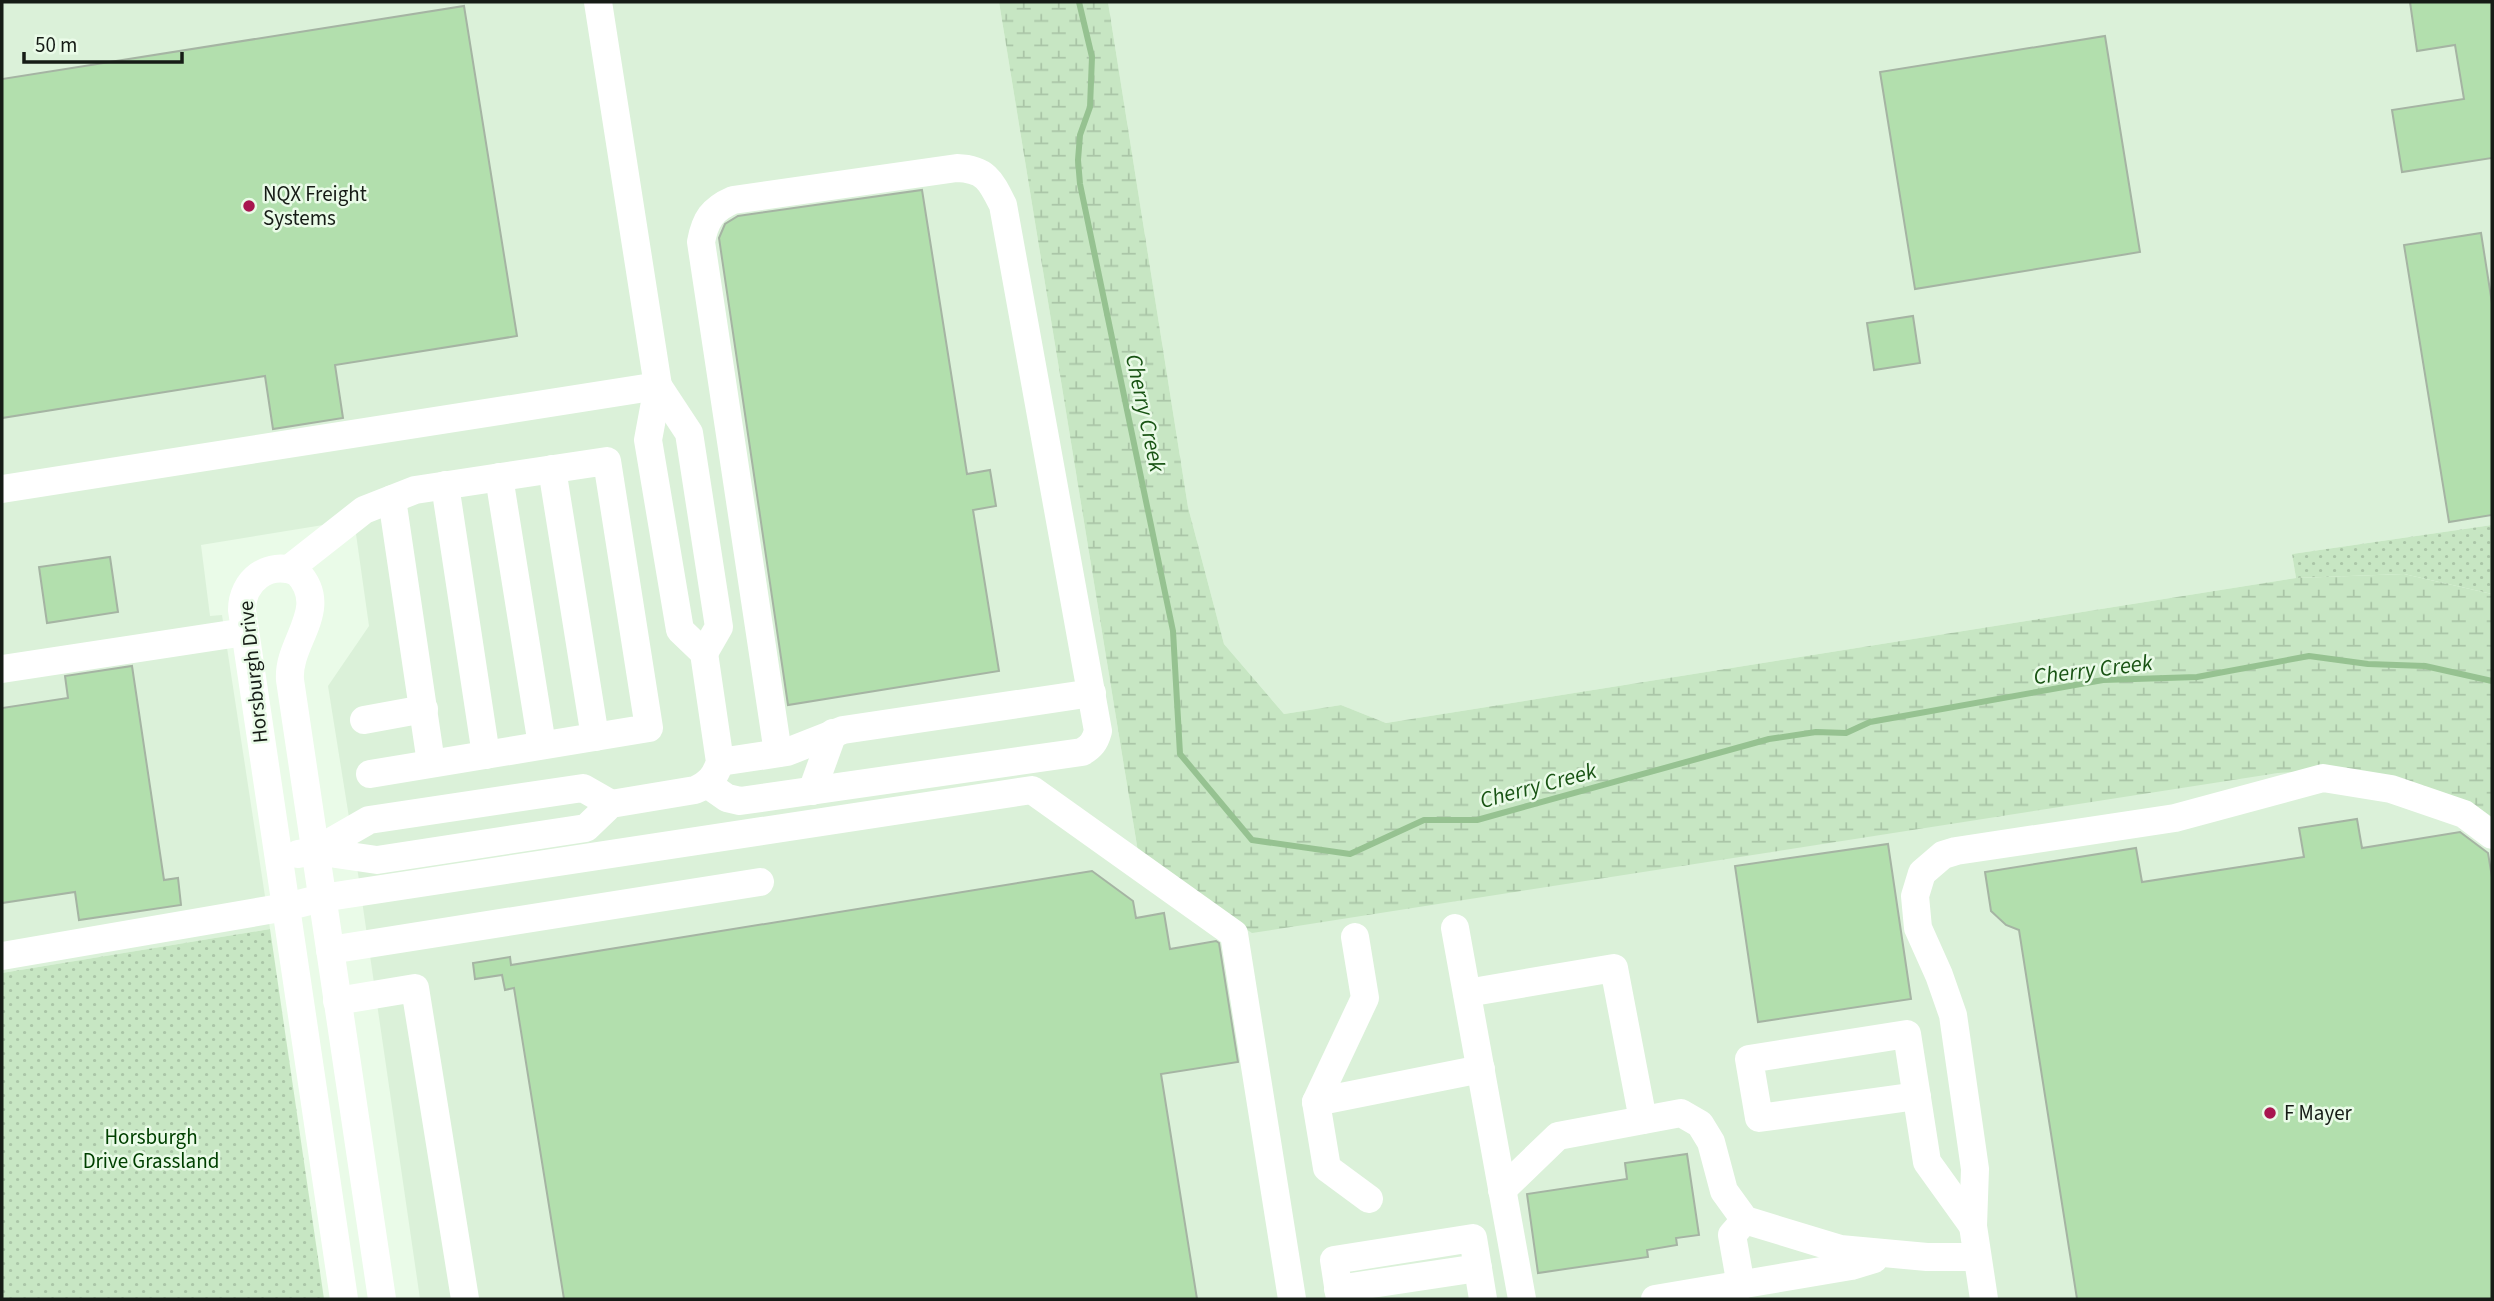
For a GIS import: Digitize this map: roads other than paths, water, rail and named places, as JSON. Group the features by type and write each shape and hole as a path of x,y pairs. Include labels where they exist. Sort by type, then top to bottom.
{"street":[{"path":"598,2 658,386 648,440 680,630 704,653"},
{"path":"658,386 689,433 719,627 704,653 713,773 727,798 740,802 1082,752 1090,747 1098,732 1092,693 1003,205 995,188 986,176 973,169 957,168 733,200 721,205 704,224 701,242 778,753"},
{"path":"2,489 658,386"},
{"path":"289,569 364,510 415,490 607,461 649,728 370,774"},
{"path":"552,469 595,737"},
{"path":"499,477 542,746"},
{"path":"445,485 486,755"},
{"path":"392,499 431,763"},
{"name":"Horsburgh Drive","path":"344,1299 242,599 252,579 278,568 297,572 307,586 310,605 307,622 289,673 382,1299"},
{"path":"2,669 245,632"},
{"path":"278,857 315,851 377,860 586,828 611,804 695,790 713,773 806,745 833,733 1092,693"},
{"path":"364,720 424,709"},
{"path":"812,791 833,733"},
{"path":"1984,1299 1973,1226 1975,1169 1952,1015 1939,975 1918,928 1915,896 1922,873 1942,855 2175,818 2323,778 2391,789 2464,814 2492,835"},
{"path":"315,851 369,820 583,788 611,804"},
{"path":"2,956 286,907 322,898 1032,790 1234,934 1292,1299"},
{"path":"502,800 508,840"},
{"path":"330,950 760,882"},
{"path":"1455,928 1522,1299"},
{"path":"1355,937 1365,998 1315,1102 1327,1168 1369,1199"},
{"path":"1467,993 1614,968 1643,1120"},
{"path":"337,1001 415,988 465,1299"},
{"path":"1917,1096 1759,1118 1749,1059 1907,1034 1917,1096 1927,1162 1973,1226"},
{"path":"1315,1102 1481,1069"},
{"path":"1502,1190 1558,1136 1681,1114 1700,1124 1711,1142 1724,1191 1745,1220 1840,1249 1927,1257 1978,1257"},
{"path":"1741,1286 1732,1235 1745,1220"},
{"path":"1339,1294 1334,1260 1473,1238 1478,1268 1477,1298"},
{"path":"1655,1299 1851,1266 1890,1254"}],"waterway":[{"name":"Cherry Creek","path":"1079,2 1092,57 1090,107 1080,135 1080,184 1173,631 1180,754 1252,840 1350,854 1424,820 1477,820 1769,739 1816,732 1846,733 1870,722 2103,680 2197,677 2309,656 2368,664 2425,666 2492,681"}],"place":[{"name":"NQX Freight Systems","path":"249,206"},
{"name":"F Mayer","path":"2270,1113"}],"park label":[{"name":"Horsburgh Drive Grassland","path":"151,1149"}]}
